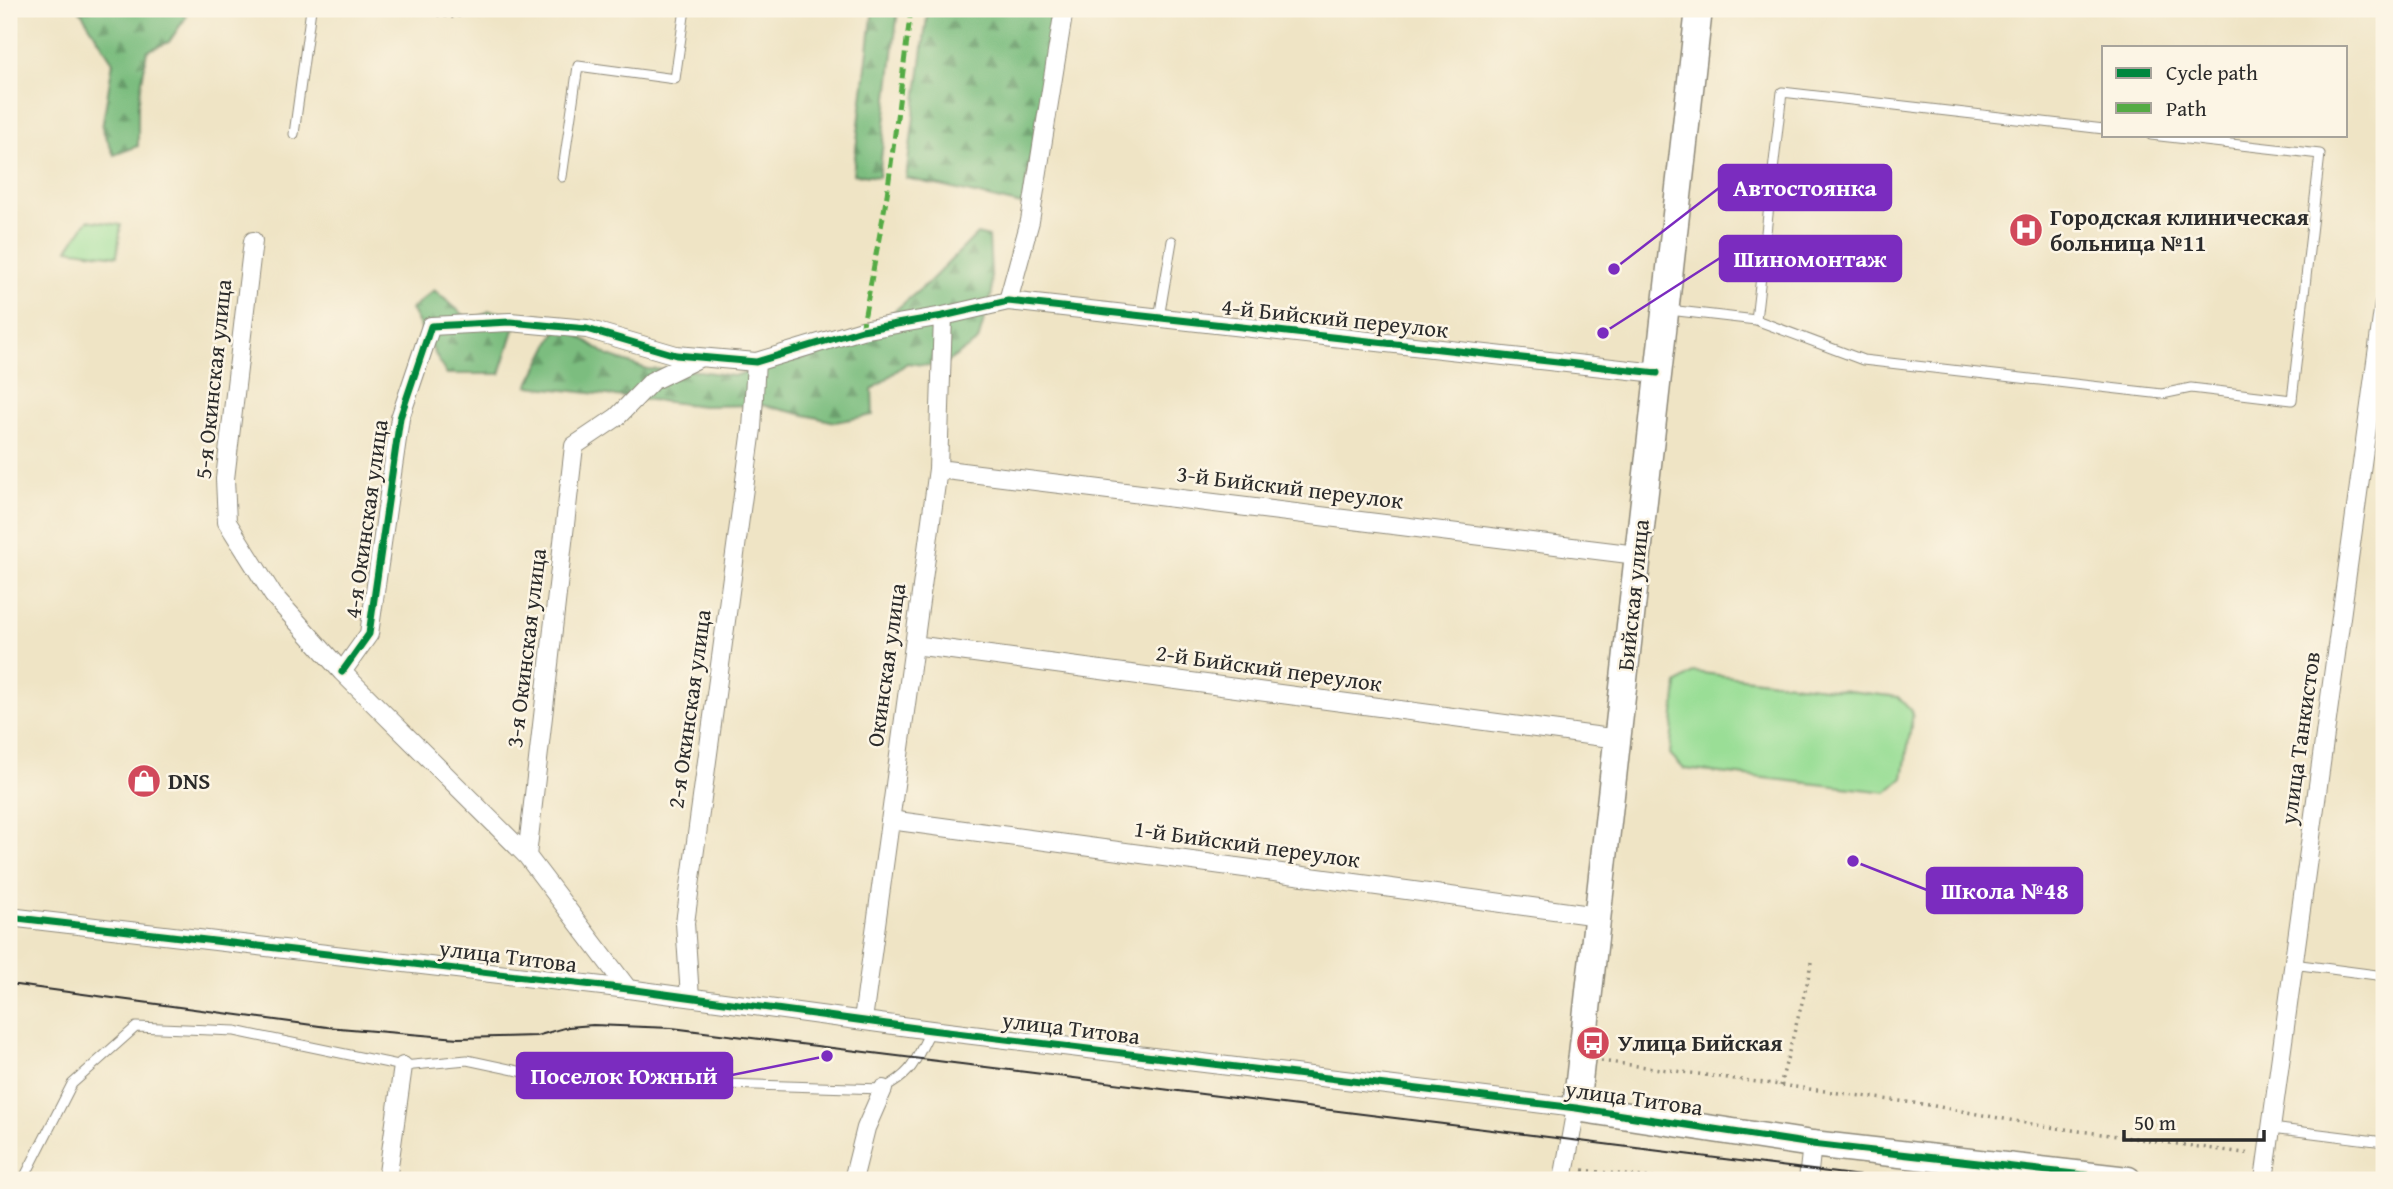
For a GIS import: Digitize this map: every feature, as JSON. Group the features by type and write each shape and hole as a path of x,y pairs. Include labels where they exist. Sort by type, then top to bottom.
{"street":[{"path":"699,358 756,362 862,330 943,316 1009,300 1030,222 1064,9"},
{"name":"Бийская улица","path":"1564,1174 1582,1058 1699,9"},
{"name":"5-я Окинская улица","path":"253,241 225,479 227,522 273,595 342,672"},
{"name":"4-й Бийский переулок","path":"1009,300 1657,373"},
{"name":"улица Танкистов","path":"2264,1180 2378,397 2384,303"},
{"name":"Окинская улица","path":"863,1020 938,469 943,316"},
{"name":"4-я Окинская улица","path":"342,672 369,634 400,418 431,326 510,322 587,329 676,355 699,358"},
{"name":"3-я Окинская улица","path":"527,856 574,446 617,416 652,381 699,358"},
{"name":"2-я Окинская улица","path":"690,997 685,923 752,429 756,362"},
{"name":"3-й Бийский переулок","path":"938,469 1637,555"},
{"name":"2-й Бийский переулок","path":"914,645 1618,739"},
{"path":"342,672 527,856 628,989"},
{"name":"1-й Бийский переулок","path":"890,820 1598,916"},
{"name":"улица Титова","path":"9,917 628,989 931,1030 1576,1108 1812,1144 2044,1175 2128,1180"},
{"path":"387,1180 403,1066"},
{"path":"853,1180 866,1128 883,1088"},
{"path":"1808,1180 1812,1144"}],"lane":[{"path":"294,134 311,9"},
{"path":"562,177 578,65 676,79 685,9"},
{"path":"1756,320 1782,92 2102,129"},
{"path":"1664,309 1756,320 1863,360 2162,394 2191,388 2292,400 2320,154 2160,136"},
{"path":"1159,317 1172,241"},
{"path":"2294,964 2384,976"},
{"path":"23,1180 72,1084 136,1027 235,1031 403,1066 467,1060 599,1088 663,1082 883,1088 900,1079 914,1066 931,1030"},
{"path":"2272,1128 2384,1142"}],"path":[{"path":"396,9 458,18 460,9"},
{"path":"1780,1086 1811,962"},
{"path":"1582,1058 1928,1105 2042,1126 2267,1156"},
{"path":"1564,1174 1668,1180"}],"green space":[{"path":"79,9 172,9 187,16 169,42 147,51 138,105 138,146 114,155 102,128 113,62"},
{"path":"873,9 898,9 879,177 853,174"},
{"path":"928,9 1053,9 1048,61 1022,205 906,178"},
{"path":"88,220 121,225 117,256 68,249"},
{"path":"977,234 989,237 992,293 978,341 940,367 907,363 872,390 873,415 835,422 762,405 703,406 528,386 560,323 609,356 647,369 700,371 733,376 813,356 866,335 930,281"},
{"path":"434,290 472,322 489,311 519,314 500,374 446,374 411,309"},
{"path":"1694,672 1898,697 1913,713 1903,778 1887,792 1684,769 1670,754 1677,684"}],"tram line":[{"path":"9,984 327,1027 458,1038 536,1036 568,1027 593,1025 672,1028 1893,1180"}],"marked path":[{"path":"862,330 887,195 911,9"}],"cycle path":[{"path":"342,672 369,634 400,418 431,326 510,322 587,329 676,355 756,362 862,330 1008,301 1657,373"},
{"path":"9,917 628,989 931,1030 1576,1108 1812,1144 2128,1180"}],"place":[{"name":"Городская клиническая больница №11","path":"2026,230"},
{"name":"Автостоянка","path":"1614,269"},
{"name":"Шиномонтаж","path":"1603,333"},
{"name":"DNS","path":"144,781"},
{"name":"Школа №48","path":"1853,861"},
{"name":"Улица Бийская","path":"1593,1043"},
{"name":"Поселок Южный","path":"827,1056"}]}
